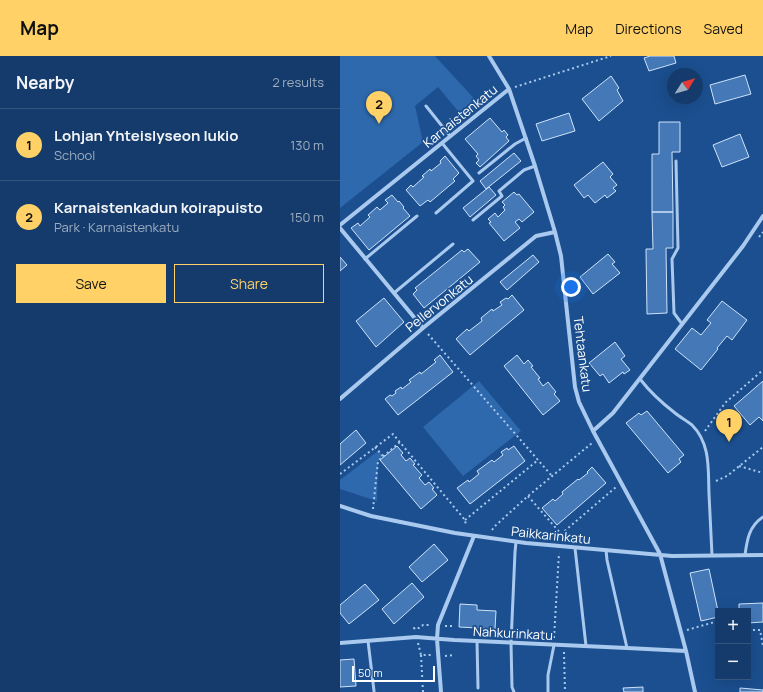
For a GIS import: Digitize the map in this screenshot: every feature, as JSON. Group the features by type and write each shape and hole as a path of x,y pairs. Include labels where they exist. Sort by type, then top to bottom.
{"street":[{"name":"Tehtaankatu","path":"489,56 509,89 536,166 556,232 561,256 575,388 579,402 593,431 660,554 686,651 695,692"},
{"name":"Karnaistenkatu","path":"340,225 509,89"},
{"path":"593,431 614,413 743,246 763,216"},
{"path":"340,228 423,328"},
{"name":"Pellervonkatu","path":"340,399 423,328 536,236 556,232"},
{"name":"Paikkarinkatu","path":"340,506 371,516 474,536 516,542 672,556 763,554"},
{"path":"441,692 437,639 438,626 474,536"},
{"name":"Nahkurinkatu","path":"340,643 416,637 686,651"}],"lane":[{"path":"426,106 450,136"},
{"path":"479,173 515,144 526,138"},
{"path":"436,213 473,181 442,143"},
{"path":"676,161 678,248 672,259 674,313 682,324"},
{"path":"474,220 502,196 499,191 524,170 536,166"},
{"path":"366,259 417,216"},
{"path":"394,293 453,244"},
{"path":"640,379 659,400 692,425 701,436 707,452 709,465 712,555"},
{"path":"745,555 747,539 752,529 763,517"},
{"path":"514,692 512,687 511,643 514,552 516,542"},
{"path":"575,548 586,646"},
{"path":"606,550 627,648"},
{"path":"368,641 374,692"},
{"path":"477,641 478,688"},
{"path":"548,692 548,675 554,645"}],"path":[{"name":"Karnaistenkatu","path":"509,89 611,56"},
{"path":"423,328 552,476"},
{"path":"701,436 725,403 763,370"},
{"path":"340,474 393,434 465,520 466,526"},
{"path":"492,530 528,496 597,438"},
{"path":"373,509 378,461 400,442"},
{"path":"375,447 383,456"},
{"path":"709,484 726,476 763,447"},
{"path":"465,520 538,460"},
{"path":"739,466 763,473"},
{"path":"528,496 561,534 621,482"},
{"path":"554,638 559,553"},
{"path":"687,630 715,622"},
{"path":"751,630 760,630 763,646"},
{"path":"421,655 423,692"}],"shaded area":[{"path":"340,56 435,56 480,105 463,117 438,87 415,106 423,142 340,208"},
{"path":"479,381 521,431 463,476 423,427"},
{"path":"378,451 383,456 378,461 377,501 340,489 340,480"}],"building":[{"path":"650,56 674,56 676,63 649,71 644,58"},
{"path":"745,75 751,94 715,104 710,85"},
{"path":"611,76 619,88 617,90 623,101 599,121 582,99"},
{"path":"569,113 575,131 542,141 536,124"},
{"path":"490,118 502,132 504,130 508,135 506,137 509,141 480,167 476,163 479,160 476,156 478,154 465,139"},
{"path":"659,122 680,122 680,152 672,152 673,212 652,212 652,154 659,154"},
{"path":"740,134 749,157 722,167 713,145"},
{"path":"514,153 521,161 486,189 480,181"},
{"path":"445,156 459,173 453,179 455,181 430,202 428,200 420,206 406,190 411,185 413,187 430,169 431,171 441,163 440,161"},
{"path":"603,162 613,174 610,177 617,185 613,188 616,191 607,198 605,195 595,203 588,195 584,198 574,185"},
{"path":"489,187 496,195 470,217 463,208"},
{"path":"514,192 517,195 519,194 534,212 522,222 519,219 515,222 520,228 504,241 489,223 491,222 488,219 495,213 498,217 505,210 503,207 505,205 502,202"},
{"path":"392,195 398,202 399,201 410,216 369,250 351,228 358,223 360,226 370,217 368,215 377,207 380,210 388,203 385,200"},
{"path":"652,212 673,212 673,248 666,248 667,313 647,314 646,249 653,249"},
{"path":"468,249 480,262 424,308 413,294 417,290 415,288 462,250 464,252"},
{"path":"608,254 615,262 612,264 620,273 593,294 580,277"},
{"path":"533,255 539,262 507,290 500,282"},
{"path":"340,257 347,265 340,271"},
{"path":"512,295 524,310 470,355 456,339 467,329 469,331 482,321 481,318 492,309 493,311 502,305 500,302 506,298 508,299"},
{"path":"384,298 404,322 376,347 356,321"},
{"path":"722,301 747,320 732,340 727,336 701,370 675,349 692,328 701,335 711,323 707,320"},
{"path":"615,342 625,356 621,359 630,370 624,374 623,372 609,383 603,374 600,376 589,363"},
{"path":"440,355 453,372 398,415 385,399 396,393 395,391 401,387 402,389 411,382 409,380 420,372 421,374 436,362 434,360"},
{"path":"517,355 524,364 528,360 533,366 531,367 540,378 538,379 543,386 548,382 556,392 554,394 560,401 543,415 504,366"},
{"path":"763,381 763,421 759,417 750,425 734,406"},
{"path":"647,411 684,455 679,459 681,462 668,473 626,423 639,413 641,415"},
{"path":"356,430 366,443 340,465 340,444"},
{"path":"397,446 403,453 401,455 406,461 410,458 415,464 413,465 422,475 419,478 425,485 429,482 437,495 421,509 380,460"},
{"path":"514,446 525,461 470,504 457,488 468,480 469,482 479,474 477,471 492,460 494,462 503,455 501,452"},
{"path":"592,467 606,483 557,525 542,508 553,499 555,501 563,494 562,492 588,473 587,472"},
{"path":"434,544 448,560 422,582 409,567"},
{"path":"709,569 717,608 715,608 715,618 701,621 690,573"},
{"path":"412,583 424,597 394,624 382,609"},
{"path":"365,584 379,600 349,624 340,613 340,605"},
{"path":"763,603 763,622 751,623 751,608 739,608 739,604"},
{"path":"460,604 477,605 477,610 496,611 495,629 459,627"},
{"path":"354,659 356,686 340,687 340,660"},
{"path":"643,687 643,692 624,692 623,688"},
{"path":"740,688 763,690 763,692 740,692"}],"place":[{"name":"Karnaistenkadun koirapuisto","path":"379,124"},
{"name":"Lohjan Yhteislyseon lukio","path":"729,442"}]}
